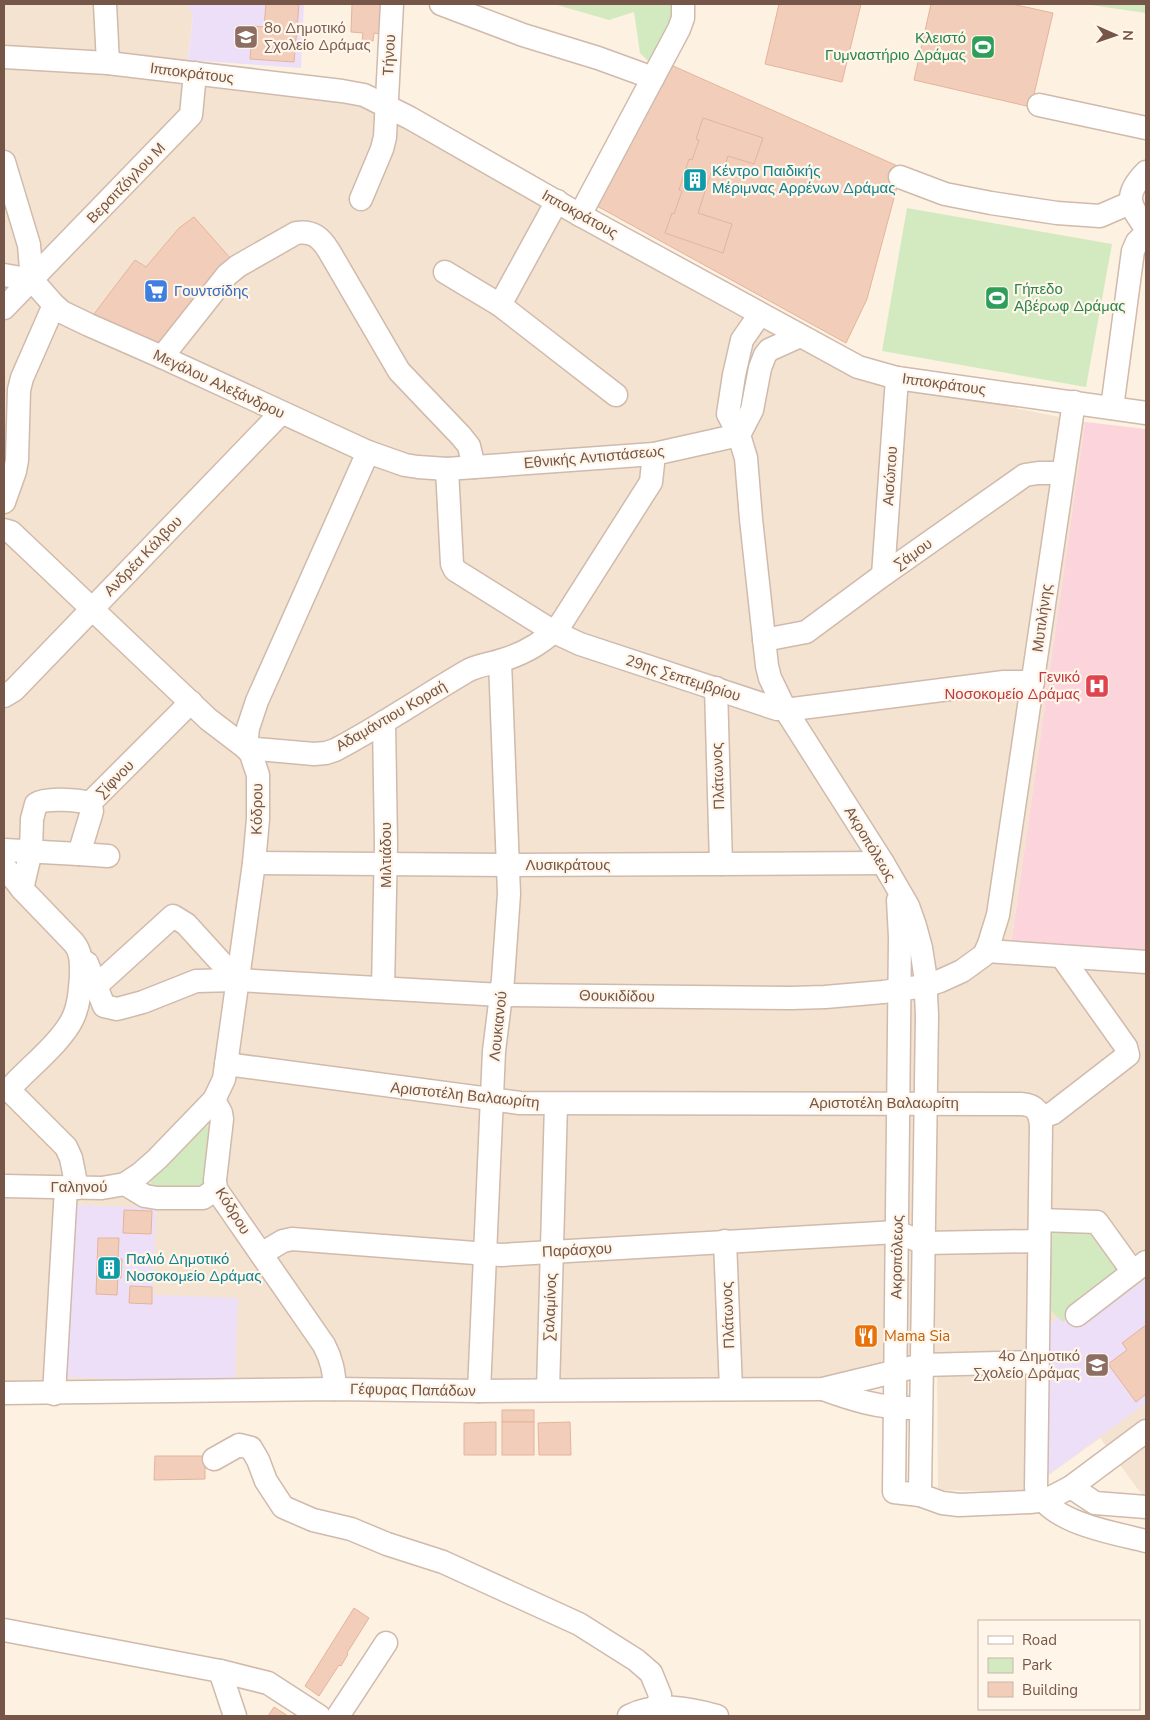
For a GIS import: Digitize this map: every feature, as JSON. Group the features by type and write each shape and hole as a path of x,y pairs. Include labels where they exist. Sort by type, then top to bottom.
{"street":[{"path":"105,4 108,63"},
{"name":"Τήνου","path":"361,199 385,137 392,4"},
{"path":"442,4 523,35 598,58 652,78"},
{"path":"580,214 679,30 683,18 683,4"},
{"name":"Ιπποκράτους","path":"4,57 108,63 364,95 387,106 849,364 897,378 1145,413"},
{"name":"Βερσιτζόγλου Μ","path":"4,308 191,115 195,73"},
{"path":"1039,105 1146,128"},
{"path":"4,162 29,245 32,280 4,275"},
{"path":"1146,172 1132,188 1130,203 1146,228"},
{"path":"900,177 945,194 1057,213 1097,216 1110,213 1130,203"},
{"path":"500,305 557,202"},
{"path":"162,357 221,280 234,269 296,233 307,232 317,236 329,252 399,371 469,446 474,467"},
{"path":"1112,408 1133,251 1137,242 1146,233"},
{"path":"445,272 500,305 616,395"},
{"name":"Μεγάλου Αλεξάνδρου","path":"32,280 62,312 368,452 391,461 412,466 448,469"},
{"path":"4,502 15,472 17,460 22,378 54,305"},
{"name":"Ακροπόλεως","path":"760,314 742,340 728,414 739,435 746,458 750,519 770,678 786,709 883,863 897,889 900,937 900,990 894,1492 920,1495"},
{"path":"739,435 752,410 764,355 769,350 800,336"},
{"name":"Αισώπου","path":"883,575 897,378"},
{"name":"Μυτιλήνης","path":"986,951 998,915 1002,894 1074,402"},
{"name":"Ανδρέα Κάλβου","path":"4,696 14,690 281,412"},
{"name":"Εθνικής Αντιστάσεως","path":"448,469 654,454 739,435"},
{"path":"246,748 248,728 257,701 368,452"},
{"name":"Αδαμάντιου Κοραή","path":"246,748 314,754 335,750 470,670 500,661 540,642 554,632 652,482 654,454"},
{"name":"29ης Σεπτεμβρίου","path":"448,469 452,564 455,570 554,632 580,644 777,709 793,710 1004,682 1033,682"},
{"name":"Σάμου","path":"764,640 806,632 1025,475 1063,473"},
{"path":"4,530 11,532 215,725 246,748"},
{"name":"Λουκιανού","path":"479,1391 496,1031 501,995 509,894 500,661"},
{"name":"Πλάτωνος","path":"716,688 721,864"},
{"name":"Σίφνου","path":"31,852 32,819 34,807 38,803 42,801 69,800 90,803 191,702"},
{"name":"Μιλτιάδου","path":"383,988 386,864 384,722"},
{"name":"Κόδρου","path":"149,1167 214,1100 222,1086 254,862 258,819 259,785 256,767 251,754 246,748"},
{"path":"79,854 92,811 90,803"},
{"path":"4,850 108,856"},
{"path":"22,889 31,852"},
{"name":"Λυσικράτους","path":"254,862 509,865 883,863"},
{"path":"4,866 22,889 74,943 79,950 81,960 79,992 73,1018 59,1038 14,1084 12,1092 66,1147 71,1158 71,1188 54,1394"},
{"path":"897,889 908,906 921,948 927,1015 920,1495 942,1503 959,1505 1042,1500 1071,1487 1146,1431"},
{"path":"81,960 86,964 96,986 173,916 186,924 237,980"},
{"path":"986,951 1146,962"},
{"name":"Θουκιδίδου","path":"96,986 104,1006 117,1009 152,999 196,981 237,980 501,995 825,997 925,986 962,971 986,951"},
{"path":"1062,957 1128,1053 1126,1058 1053,1113 1040,1118 1037,1491 1042,1500 1058,1512 1083,1524 1146,1540"},
{"name":"Αριστοτέλη Βαλαωρίτη","path":"226,1064 520,1103 1025,1104 1037,1109 1040,1118"},
{"name":"Κόδρου","path":"214,1100 222,1119 215,1180 216,1189 331,1357 334,1368 335,1389"},
{"name":"Σαλαμίνος","path":"548,1390 556,1104"},
{"name":"Γαληνού","path":"4,1186 108,1188 125,1184 149,1167"},
{"path":"125,1184 145,1196 157,1198 204,1198 216,1189"},
{"path":"897,1232 924,1243 1040,1231 1097,1222 1140,1267 1077,1315"},
{"name":"Παράσχου","path":"261,1254 283,1241 292,1239 485,1252 501,1255 897,1232"},
{"name":"Πλάτωνος","path":"725,1241 731,1389"},
{"path":"823,1389 922,1365 1037,1362"},
{"name":"Γέφυρας Παπάδων","path":"4,1393 54,1394 335,1389 479,1391 823,1389"},
{"path":"823,1389 854,1400 896,1407 921,1408"},
{"path":"214,1459 239,1445 252,1448 266,1481 284,1507 313,1520 350,1529 387,1544 443,1562 579,1624 636,1660 651,1673 660,1695 658,1708"},
{"path":"1071,1487 1095,1503 1146,1507"},
{"path":"4,1630 220,1671 268,1683 319,1716"},
{"path":"338,1716 386,1643"},
{"path":"220,1671 231,1699 235,1716"},
{"path":"629,1716 636,1712 658,1708 678,1708 706,1715"}],"shaded area":[{"path":"4,4 187,4 193,14 186,76 356,96 893,384 1085,422 1011,943 1146,961 1146,1500 1100,1438 1025,1492 938,1490 937,1374 819,1385 4,1398"},
{"name":"8ο Δημοτικό Σχολείο Δράμας","path":"187,4 304,4 301,68 188,60 193,14"},
{"name":"Γενικό Νοσοκομείο Δράμας","path":"1085,422 1146,429 1146,953 1011,944"},
{"path":"73,1205 156,1208 153,1295 238,1298 235,1383 67,1377"},
{"name":"4ο Δημοτικό Σχολείο Δράμας","path":"1146,1279 1146,1403 1048,1475 1049,1325 1067,1310 1081,1327"}],"green space":[{"path":"554,4 681,4 651,64 640,53 634,12 609,20"},
{"path":"1084,4 1146,4 1146,13"},
{"name":"Γήπεδο Αβέρωφ Δράμας","path":"907,208 1112,244 1086,387 882,351"},
{"path":"200,1128 211,1128 205,1188 152,1189 151,1178"},
{"path":"1052,1231 1095,1232 1123,1271 1063,1322 1050,1310"}],"building":[{"path":"266,4 299,4 294,62 250,59 253,26 264,27"},
{"path":"352,4 382,4 380,34 374,33 373,41 362,41 363,33 351,32"},
{"path":"779,4 861,4 842,82 765,64"},
{"name":"Κλειστό Γυμναστήριο Δράμας","path":"931,4 1012,4 1053,13 1031,107 914,80"},
{"path":"671,65 902,168 867,299 846,343 597,206"},
{"name":"Κέντρο Παιδικής Μέριμνας Αρρένων Δράμας","path":"703,118 763,138 754,164 728,156 723,171 713,167 698,213 732,224 723,253 665,233 682,191 679,190 689,159 692,160 699,140 696,139"},
{"name":"Γουντσίδης","path":"194,217 231,259 160,348 94,314 135,260 146,267 179,228"},
{"path":"124,1210 152,1211 151,1234 123,1233"},
{"name":"Παλιό Δημοτικό Νοσοκομείο Δράμας","path":"98,1238 119,1238 118,1259 122,1259 121,1278 118,1277 117,1295 96,1294"},
{"path":"130,1286 152,1287 152,1304 129,1303"},
{"path":"1146,1325 1146,1394 1136,1402 1108,1364 1127,1350 1122,1343"},
{"path":"502,1410 534,1410 534,1422 502,1422"},
{"path":"496,1422 496,1455 464,1455 464,1423"},
{"path":"502,1422 534,1422 534,1455 502,1455"},
{"path":"570,1422 571,1455 539,1455 538,1423"},
{"path":"155,1456 205,1456 205,1479 154,1480"},
{"path":"354,1608 369,1618 341,1666 339,1665 319,1696 305,1686"},
{"path":"274,1707 288,1716 268,1716"}],"place":[{"name":"8ο Δημοτικό Σχολείο Δράμας","path":"246,37"},
{"name":"Κλειστό Γυμναστήριο Δράμας","path":"983,47"},
{"name":"Κέντρο Παιδικής Μέριμνας Αρρένων Δράμας","path":"695,180"},
{"name":"Γουντσίδης","path":"156,291"},
{"name":"Γήπεδο Αβέρωφ Δράμας","path":"997,298"},
{"name":"Γενικό Νοσοκομείο Δράμας","path":"1097,686"},
{"name":"Παλιό Δημοτικό Νοσοκομείο Δράμας","path":"109,1268"},
{"name":"Mama Sia","path":"866,1336"},
{"name":"4ο Δημοτικό Σχολείο Δράμας","path":"1097,1365"}]}
